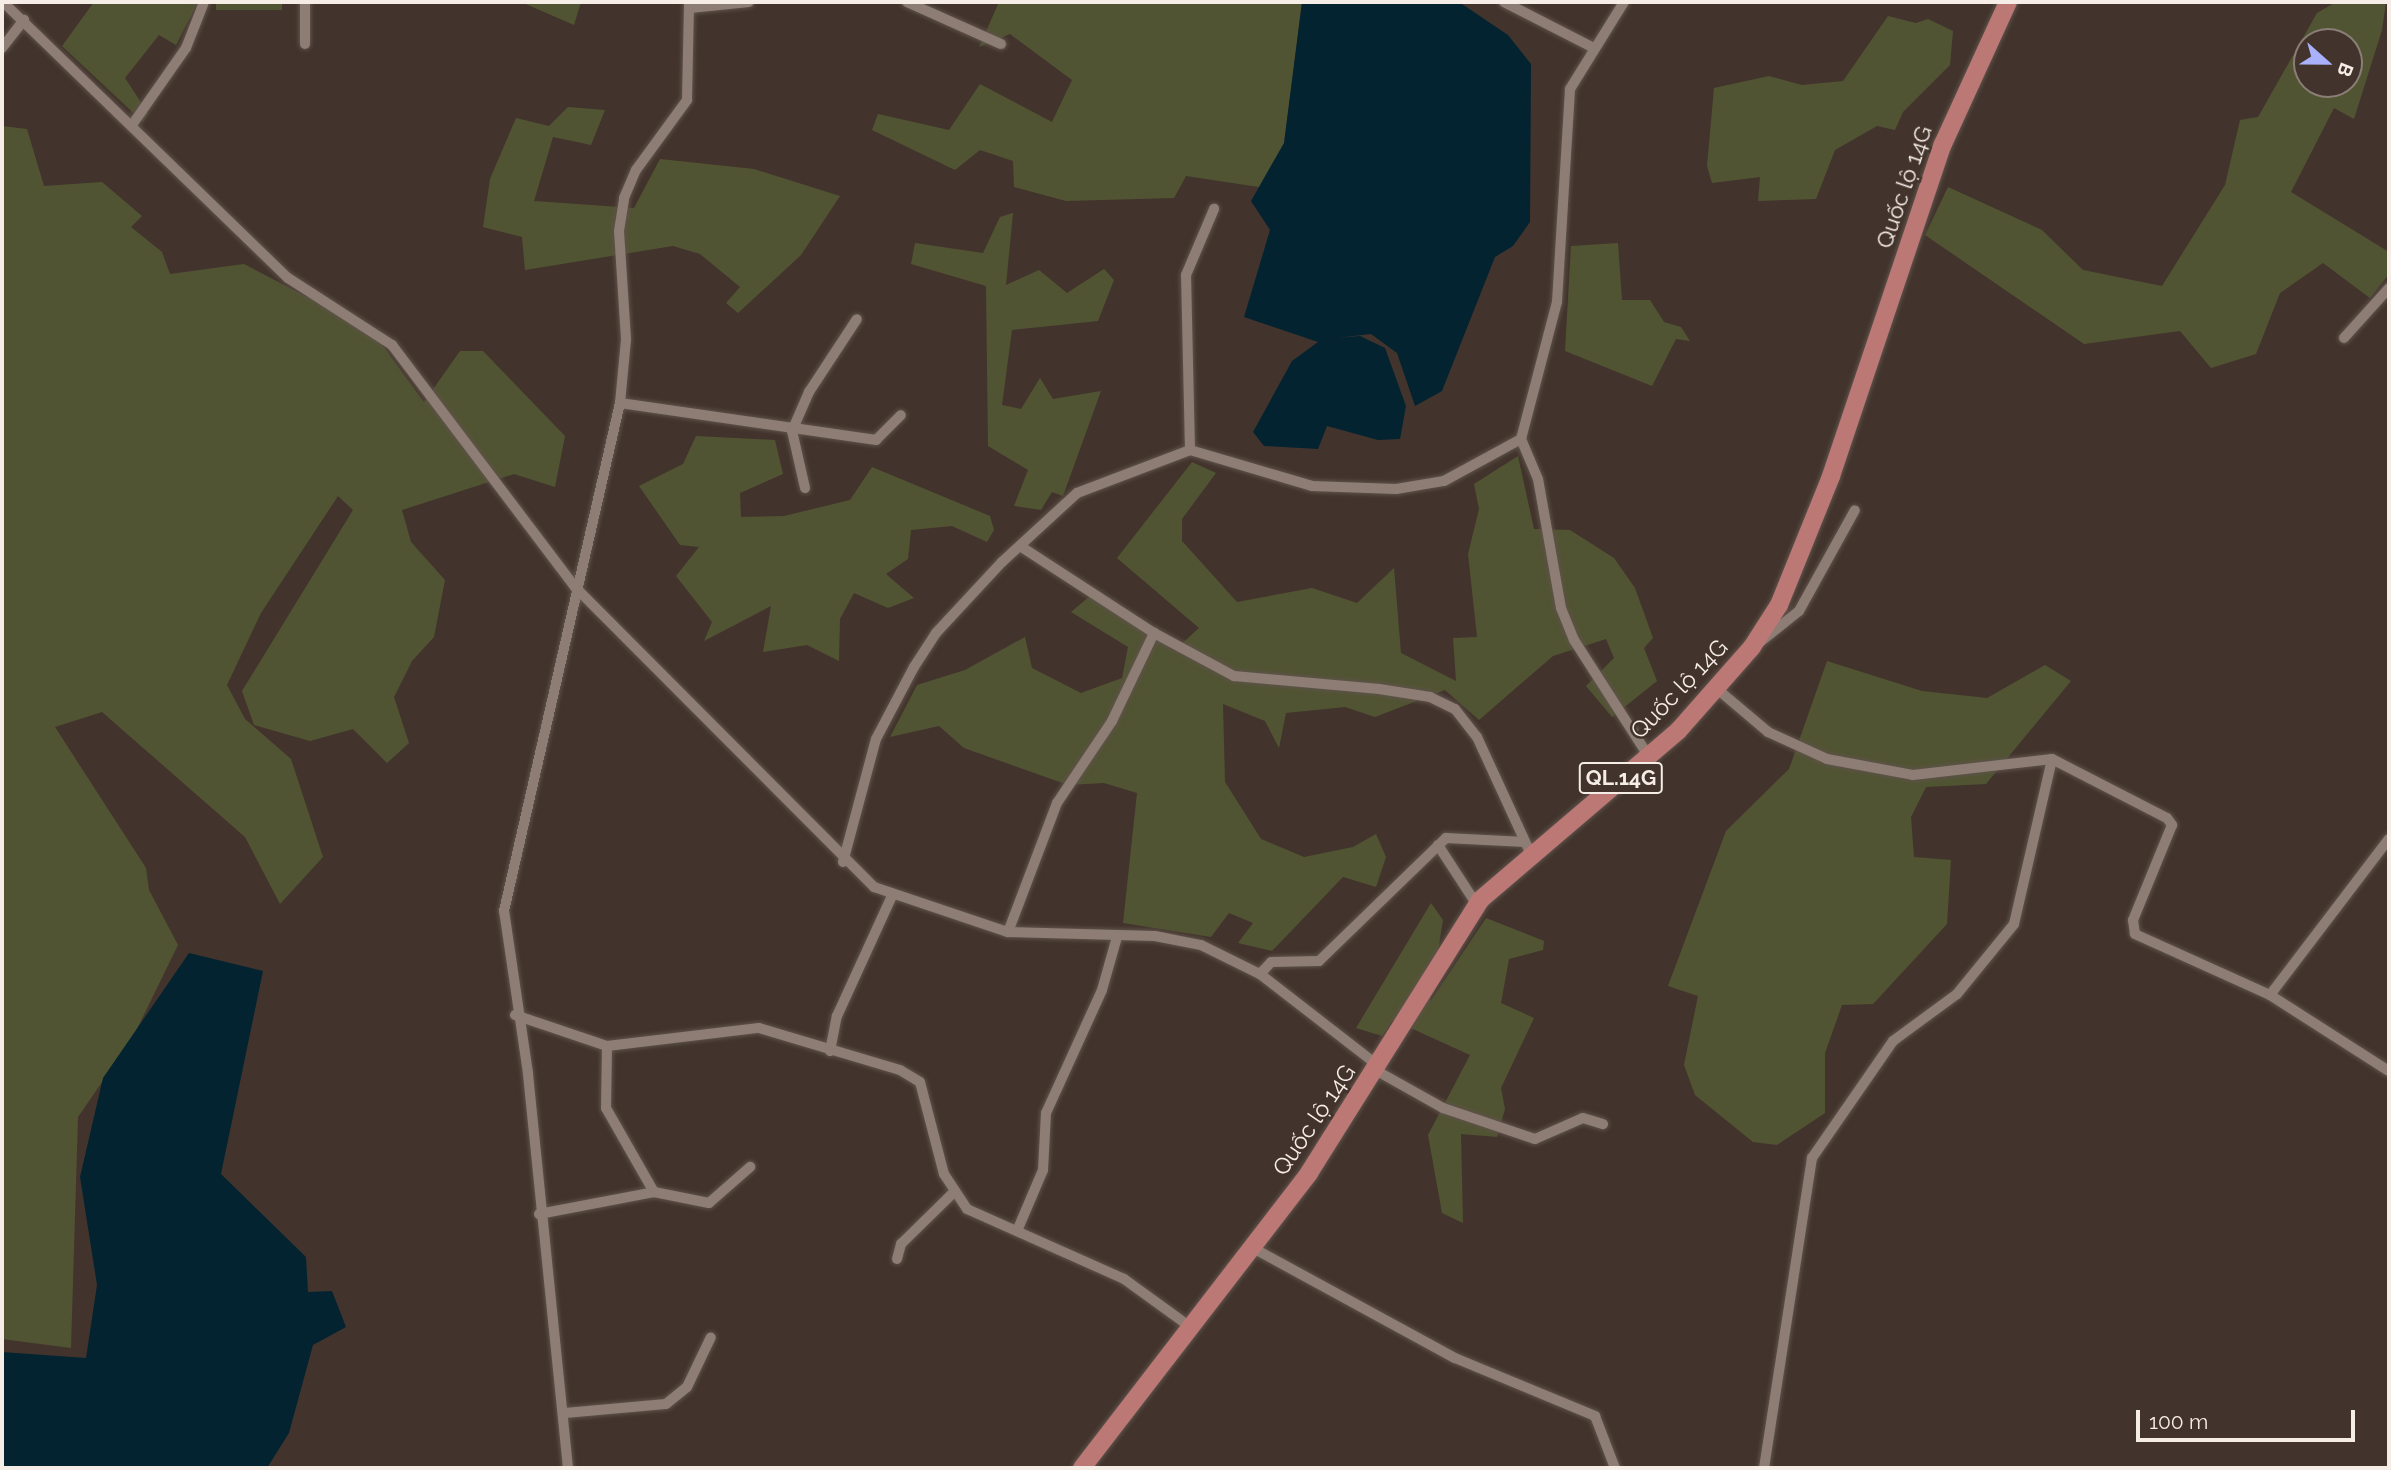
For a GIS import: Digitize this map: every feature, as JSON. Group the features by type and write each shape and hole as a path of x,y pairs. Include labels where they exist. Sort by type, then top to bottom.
{"main road":[{"name":"Quốc lộ 14G","path":"1082,1468 1193,1329 1253,1248 1378,1069 1477,905 1528,847 1648,757 1752,648 1800,560 1943,144 2008,2"}],"street":[{"path":"3,2 288,278 392,345 575,587 654,660 843,862 892,896 1008,932 1117,937 1201,945 1260,974 1378,1069 1443,1108 1535,1139 1583,1118 1602,1124"},
{"path":"132,125 186,48 204,2"},
{"path":"305,2 305,44"},
{"path":"568,1468 565,1413 539,1214 528,1073 515,1015 504,911 575,587 620,402 626,340 619,231 624,198 687,100 690,5 749,2"},
{"path":"907,2 1001,44"},
{"path":"1504,2 1592,47"},
{"path":"1624,2 1592,47 1570,89 1558,302 1521,439 1538,479 1561,608 1574,640 1648,757"},
{"path":"2,48 24,20"},
{"path":"1190,450 1186,275 1214,209"},
{"path":"2344,338 2389,288"},
{"path":"805,488 792,430 808,392 857,319"},
{"path":"620,402 792,430 876,440 901,415"},
{"path":"843,862 876,739 914,667 936,633 1020,546 1077,493 1190,450 1312,486 1396,489 1444,481 1521,439"},
{"path":"1752,648 1778,634 1799,611 1855,510"},
{"path":"1020,546 1154,633 1234,676 1379,689 1430,697 1455,709 1477,737 1528,847"},
{"path":"1008,932 1057,803 1112,721 1154,633"},
{"path":"1716,688 1768,732 1870,769 1913,775 2052,759 2172,825 2133,920 2135,934 2270,995 2389,1071"},
{"path":"1764,1468 1812,1158 1893,1041 1957,994 2014,924 2052,759"},
{"path":"1260,974 1271,962 1320,961 1446,838 1528,847"},
{"path":"2270,995 2389,839"},
{"path":"1438,845 1477,905"},
{"path":"830,1051 837,1016 892,896"},
{"path":"1017,1231 1043,1170 1046,1113 1102,990 1117,937"},
{"path":"515,1015 607,1046 759,1028 900,1070 920,1082 953,1193 967,1209 1124,1279 1193,1329"},
{"path":"607,1046 606,1108 654,1192"},
{"path":"539,1214 654,1192 709,1203 750,1167"},
{"path":"897,1259 901,1244 953,1193"},
{"path":"1253,1248 1444,1352 1595,1416 1615,1468"},
{"path":"565,1413 666,1404 687,1387 711,1337"}],"green space":[{"path":"94,2 198,2 176,45 159,35 125,78 148,113 143,122 62,46"},
{"path":"216,2 282,2 282,10 216,10"},
{"path":"521,2 581,2 574,25"},
{"path":"999,2 1302,2 1284,144 1259,187 1186,176 1174,198 1066,201 1014,187 1013,161 980,150 955,170 872,130 878,114 949,130 980,84 1052,122 1072,80 1010,34 979,47"},
{"path":"2336,2 2386,2 2382,30 2363,90 2363,28 2308,28 2317,13"},
{"path":"1888,16 1916,23 1928,19 1953,31 1950,65 1903,112 1895,130 1877,126 1835,150 1816,199 1758,201 1760,177 1712,183 1707,166 1714,88 1769,76 1802,85 1843,81"},
{"path":"2293,55 2293,98 2361,98 2354,119 2334,108 2291,192 2389,252 2389,274 2370,298 2323,263 2280,293 2256,354 2211,368 2180,331 2084,344 1925,235 1948,187 2042,230 2083,270 2162,286 2225,185 2240,120 2258,117"},
{"path":"568,107 605,110 591,145 553,137 534,201 634,208 660,159 754,169 840,196 801,255 738,313 726,303 740,287 700,254 673,246 525,270 522,237 483,227 490,179 516,118 549,126"},
{"path":"2,126 27,129 44,186 102,182 142,216 131,227 162,252 170,274 244,264 372,331 424,402 460,351 483,351 565,436 555,487 514,474 402,510 411,542 445,580 434,637 412,661 394,697 409,743 387,763 353,729 310,741 254,725 242,691 353,510 338,496 261,613 227,685 245,719 291,759 323,857 280,904 245,837 102,712 55,727 146,868 149,890 178,945 133,1037 78,1117 71,1348 2,1339"},
{"path":"1013,213 1006,285 1039,270 1067,293 1104,269 1114,280 1098,321 1012,330 1002,405 1021,409 1040,378 1053,399 1101,391 1063,496 1052,492 1041,510 1014,506 1028,470 988,446 986,286 911,264 915,243 983,253 1000,217"},
{"path":"1618,243 1622,300 1650,300 1664,322 1681,327 1690,341 1676,339 1652,386 1565,351 1571,246"},
{"path":"696,436 775,440 783,474 740,493 741,517 784,516 850,500 872,467 990,516 994,530 987,542 952,526 911,530 908,559 886,574 914,598 888,608 854,593 840,619 839,661 807,645 763,652 771,606 704,641 712,622 676,576 699,547 680,545 639,486 683,464"},
{"path":"1518,456 1534,529 1570,530 1614,558 1635,588 1653,638 1644,648 1657,681 1612,717 1586,686 1614,658 1606,639 1553,656 1479,720 1445,690 1375,717 1345,707 1286,713 1279,748 1265,721 1223,704 1225,782 1261,839 1304,857 1353,847 1376,834 1386,857 1376,887 1343,877 1272,951 1238,943 1253,923 1229,913 1211,937 1123,923 1137,793 1104,783 1068,785 964,748 939,726 890,737 917,685 965,670 1025,637 1032,668 1081,693 1122,678 1128,647 1071,612 1090,596 1176,649 1199,628 1117,558 1192,462 1216,473 1182,519 1182,541 1237,602 1312,588 1357,603 1394,568 1401,653 1456,681 1453,638 1477,637 1468,554 1479,509 1474,484"},
{"path":"1827,661 1922,691 1987,698 2045,665 2071,681 1986,784 1926,787 1911,817 1914,857 1951,860 1947,924 1873,1004 1842,1005 1825,1053 1825,1113 1777,1145 1753,1142 1695,1095 1684,1065 1698,996 1668,986 1726,831 1789,769"},
{"path":"1431,903 1443,920 1430,1002 1486,918 1544,941 1543,950 1509,959 1501,1003 1534,1018 1501,1088 1505,1109 1497,1137 1461,1134 1463,1223 1442,1213 1428,1135 1470,1055 1393,1020 1382,1036 1356,1028"}],"water":[{"path":"1302,2 1459,2 1508,35 1531,64 1530,222 1513,246 1495,257 1442,391 1415,406 1397,353 1371,334 1336,338 1360,336 1385,348 1406,406 1400,439 1378,440 1327,426 1318,449 1264,446 1253,432 1292,361 1318,342 1244,317 1270,230 1251,201 1284,143"},
{"path":"189,953 263,971 221,1174 306,1257 308,1292 332,1291 346,1327 313,1345 289,1433 267,1468 2,1468 2,1352 86,1358 97,1285 80,1177 103,1078"}]}
